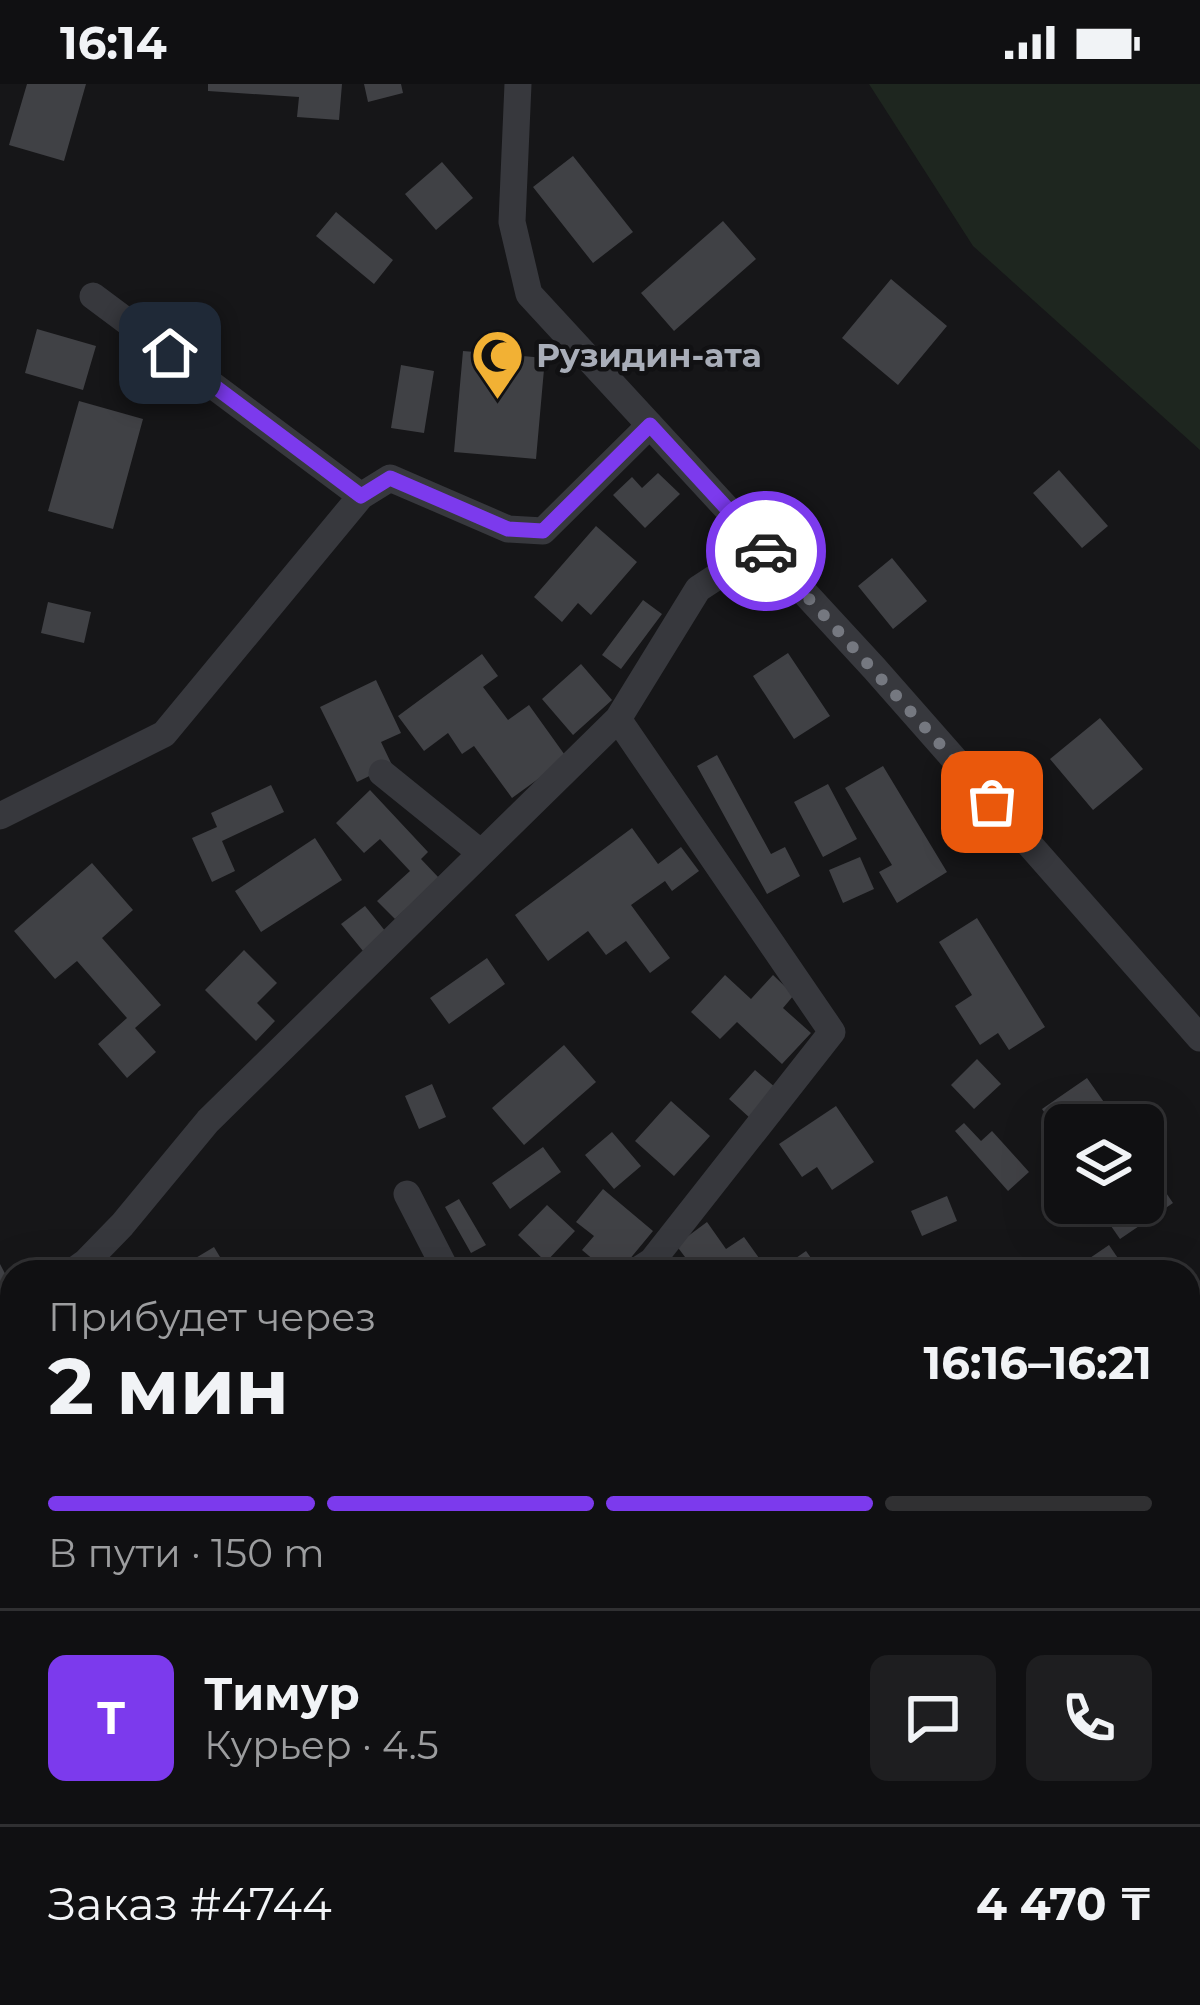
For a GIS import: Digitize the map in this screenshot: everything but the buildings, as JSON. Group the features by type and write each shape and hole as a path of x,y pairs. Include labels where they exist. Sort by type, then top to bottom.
{"street":[{"path":"518,84 512,222 529,294 874,668 1200,1038"},
{"path":"94,296 361,496"},
{"path":"0,816 164,734 361,496 390,478 508,529 543,531 650,425"},
{"path":"88,1260 208,1121 618,719 698,589 762,547"},
{"path":"618,719 832,1032 653,1260"},
{"path":"382,773 481,854"},
{"path":"407,1194 441,1260"}],"shaded area":[{"path":"869,84 1200,84 1200,450 973,246"}],"way so far":[{"path":"766,551 992,802"}],"place":[{"name":"Рузидин-ата","path":"497,401"}],"route":[{"path":"170,353 361,496 390,478 508,529 543,531 650,425 766,551"}]}
